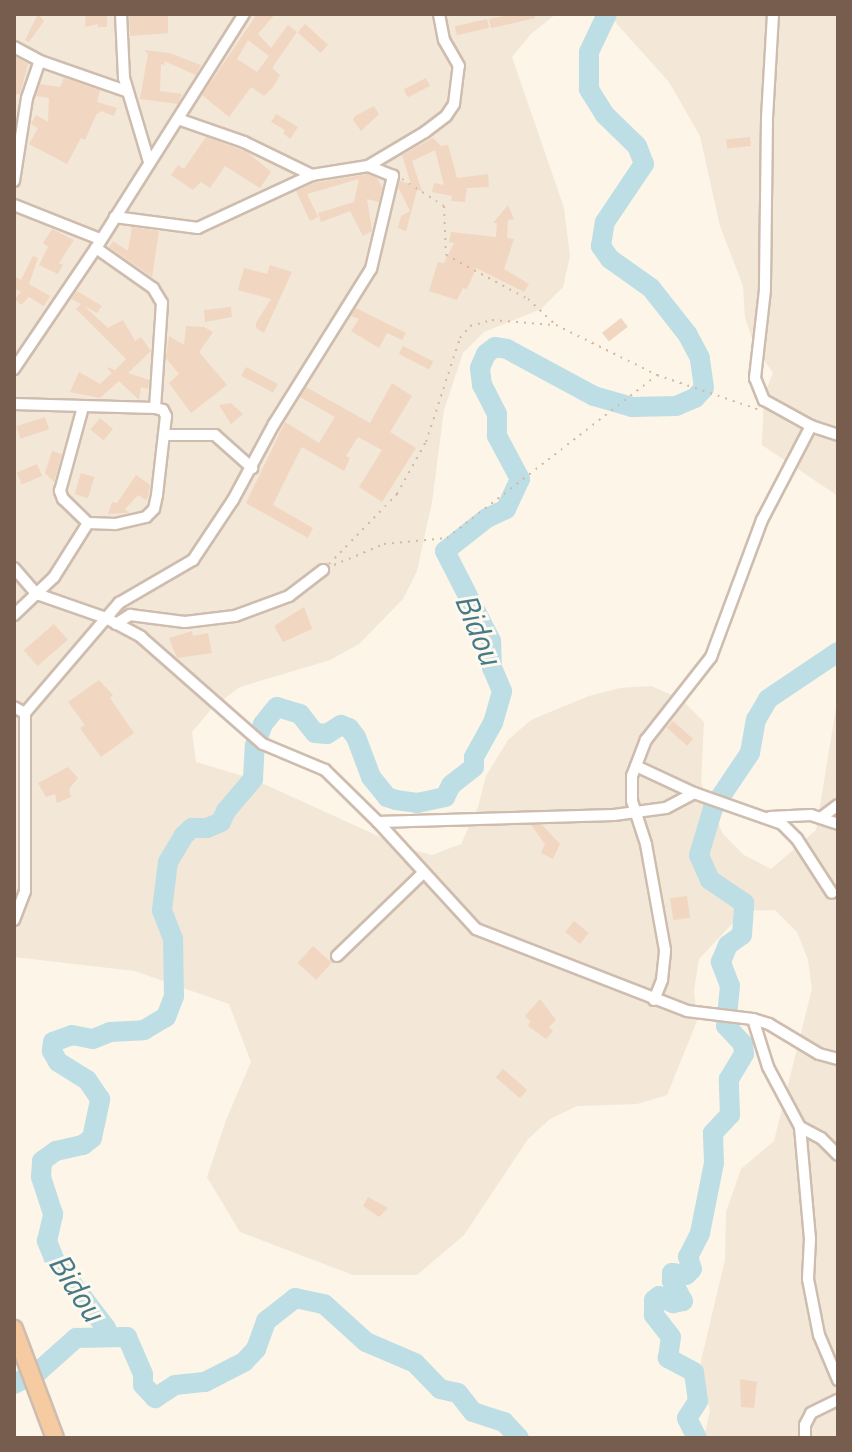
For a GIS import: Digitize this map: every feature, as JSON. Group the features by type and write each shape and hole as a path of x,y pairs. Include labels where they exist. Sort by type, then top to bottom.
{"highway":[{"path":"14,1329 55,1438"}],"street":[{"path":"121,14 126,91 149,162"},
{"path":"14,369 98,244 244,14"},
{"path":"115,217 198,228 312,175 368,166 419,137 446,116 454,104 459,66 444,40 439,14"},
{"path":"773,14 767,119 765,290 755,378 764,400 811,426 838,435"},
{"path":"14,47 40,61 126,91"},
{"path":"14,181 27,98 40,61"},
{"path":"178,119 244,142 312,175"},
{"path":"14,920 25,891 25,713 111,621 130,594 181,570 193,560 252,468 274,424 374,263 393,176 368,166"},
{"path":"14,205 98,244 153,288 162,303 155,408"},
{"path":"14,404 155,408 166,416 151,514 115,524 88,523 63,499 60,491 83,407"},
{"path":"654,1000 662,980 665,950 657,891 631,791 636,766 646,740 711,657 762,520 811,426"},
{"path":"164,435 215,435 252,468"},
{"path":"14,615 54,577 88,523"},
{"path":"14,568 37,594 111,621 141,637 263,744 325,770 378,822 422,874 476,929 687,1011 753,1019 769,1024 819,1054 838,1059"},
{"path":"111,621 130,615 185,622 235,616 289,596 323,570"},
{"path":"14,707 25,713"},
{"path":"636,766 694,793 770,817 797,839 832,893"},
{"path":"378,822 635,813 677,805 694,793"},
{"path":"822,817 838,805"},
{"path":"770,817 794,814 822,817 838,824"},
{"path":"337,956 422,874"},
{"path":"753,1019 768,1067 800,1127 810,1239 808,1279 819,1335 838,1380"},
{"path":"800,1127 821,1138 838,1155"},
{"path":"805,1438 805,1425 811,1413 838,1400"}],"path":[{"path":"393,176 413,183 444,206 446,255 528,299 556,325 657,375 756,409"},
{"path":"323,570 397,494 426,442 460,338 470,326 492,320 556,325"},
{"path":"323,570 384,544 447,538 657,375"}],"shaded area":[{"path":"14,14 556,14 531,34 512,57 564,208 570,256 563,287 541,309 484,332 463,353 444,410 432,502 417,571 403,599 359,644 330,660 240,687 213,707 192,732 196,762 253,779 402,847 432,855 461,844 478,807 486,776 508,740 531,720 589,696 620,688 651,686 681,699 704,722 701,783 723,834 744,855 771,869 816,830 838,696 838,1438 704,1438 710,1410 700,1377 701,1361 725,1260 726,1212 741,1169 774,1141 812,989 808,960 797,932 775,910 744,911 699,959 694,990 697,1021 667,1095 637,1104 577,1106 550,1119 528,1139 464,1235 417,1275 353,1275 240,1232 207,1177 226,1120 251,1062 229,1004 135,971 14,957"},
{"path":"608,14 838,14 838,496 762,445 764,395 773,373 755,347 745,318 743,286 720,226 700,136 669,82"}],"building":[{"path":"38,14 44,21 29,42 25,40"},
{"path":"86,14 107,14 107,27 98,27 98,24 85,27"},
{"path":"129,14 168,14 168,33 130,36"},
{"path":"257,14 275,14 258,34 271,48 288,25 297,32 272,68 280,75 264,96 251,87 229,117 202,95","holes":["248,40 269,56 257,72 237,59"]},
{"path":"535,14 535,18 491,28 489,19"},
{"path":"487,19 489,28 457,35 455,26"},
{"path":"305,24 328,45 321,53 298,32"},
{"path":"144,50 169,53 201,65 196,75 164,61 165,65 161,64 160,91 182,94 178,104 140,99 148,54"},
{"path":"16,57 28,64 20,94 14,94"},
{"path":"64,78 100,90 97,102 117,108 114,116 101,111 96,115 85,140 81,138 67,164 29,144 38,128 31,124 36,115 48,122 49,98 36,96 40,84 60,87"},
{"path":"426,78 430,86 408,97 404,89"},
{"path":"374,106 379,114 361,131 353,120 355,116"},
{"path":"276,114 298,127 290,139 283,133 285,130 271,122"},
{"path":"206,137 247,152 271,172 260,188 225,166 210,188 201,182 193,190 171,175 178,165 184,169"},
{"path":"750,137 751,146 727,148 726,140"},
{"path":"433,138 441,146 448,145 457,178 488,174 489,187 467,188 465,202 451,201 452,196 432,192 434,183 444,185 435,150 412,161 422,191 417,190 406,231 398,228 401,216 410,211 398,187 400,181 411,184 402,155"},
{"path":"367,174 377,178 382,187 379,202 367,199 372,231 363,236 350,211 321,222 318,213 354,202 359,179 307,194 318,217 310,221 296,191 314,183"},
{"path":"508,205 514,219 508,220 507,238 514,239 504,269 529,284 524,292 476,268 467,289 463,288 457,300 429,291 438,262 444,263 454,243 449,242 451,232 496,237 497,223 493,223"},
{"path":"132,227 159,231 152,277 109,247 113,241 128,251"},
{"path":"52,229 74,240 59,263 63,265 58,274 39,265 48,247 43,243"},
{"path":"33,256 38,258 29,284 50,296 44,306 29,297 21,305 15,299 21,292 14,288 14,276 21,280"},
{"path":"270,265 292,272 264,333 256,328 256,323 271,299 238,290 244,268 267,274"},
{"path":"77,291 102,306 97,313 84,306 108,328 123,320 135,341 141,337 151,351 128,373 149,380 148,389 141,387 139,400 119,381 100,398 70,392 79,372 100,384 112,373 106,367 115,370 126,359 76,309 81,304 71,299"},
{"path":"231,307 232,317 205,322 204,310"},
{"path":"356,308 406,333 402,340 387,333 379,348 351,331 359,319 351,316"},
{"path":"621,318 628,327 609,341 602,333"},
{"path":"186,326 204,327 213,332 199,352 227,385 191,413 169,383 179,374 166,358 169,336 184,345"},
{"path":"403,346 433,361 429,369 399,354"},
{"path":"246,367 278,384 273,393 241,376"},
{"path":"392,383 412,396 390,432 416,448 382,502 359,487 382,450 358,437 346,456 350,458 344,471 302,447 289,472 273,505 313,528 308,538 246,503 285,422 319,443 335,417 300,397 306,387 370,423"},
{"path":"231,403 243,414 231,424 219,405"},
{"path":"45,417 49,429 20,439 16,426"},
{"path":"100,418 113,429 103,440 90,429"},
{"path":"52,451 62,454 54,482 45,473"},
{"path":"37,464 42,476 22,485 17,473"},
{"path":"81,473 94,477 88,498 75,494"},
{"path":"136,475 150,485 146,500 138,495 125,509 129,513 108,514 112,502 117,503"},
{"path":"304,607 312,629 283,642 274,626"},
{"path":"54,624 68,640 38,666 24,650"},
{"path":"192,631 193,636 208,633 212,653 177,658 169,638"},
{"path":"99,680 113,695 110,698 134,733 101,757 80,728 85,725 68,702"},
{"path":"673,721 693,739 687,746 667,728"},
{"path":"68,767 78,778 69,789 71,797 57,803 55,794 46,797 38,783"},
{"path":"531,825 542,825 560,844 553,859 541,853 545,844"},
{"path":"687,896 690,918 673,920 670,898"},
{"path":"574,921 589,933 580,944 565,932"},
{"path":"313,946 332,963 316,980 298,963"},
{"path":"540,999 556,1020 549,1027 553,1031 546,1039 528,1026 530,1021 525,1016"},
{"path":"503,1069 527,1090 520,1098 496,1077"},
{"path":"368,1197 388,1208 379,1217 363,1206"},
{"path":"740,1379 757,1382 754,1408 741,1407"}],"waterway":[{"name":"Bidou","path":"108,1336 106,1328 55,1261 47,1241 53,1214 41,1177 42,1161 56,1151 83,1145 92,1138 100,1099 87,1080 58,1062 52,1051 53,1042 72,1035 93,1039 110,1032 144,1030 166,1017 174,996 173,939 162,910 168,862 184,835 192,828 207,828 221,822 226,811 253,779 255,746 263,724 277,707 300,714 315,733 327,734 341,725 349,728 356,737 371,777 387,797 396,800 417,803 445,797 451,785 474,767 474,757 493,723 502,691 492,668 491,641 445,551 487,518 506,509 520,479 497,436 497,414 482,385 480,368 486,354 495,347 507,349 594,396 632,407 676,406 695,398 704,388 700,358 688,335 651,288 610,259 601,246 605,222 644,164 637,146 605,115 589,89 589,52 607,14"},
{"path":"697,1438 687,1418 698,1401 694,1372 668,1358 671,1337 654,1315 654,1300 659,1296 673,1303 683,1301 672,1281 672,1273 686,1275 692,1269 688,1257 700,1233 714,1163 713,1133 730,1115 729,1079 744,1054 743,1044 726,1026 730,986 721,962 728,945 742,935 744,903 710,880 699,855 713,808 750,753 756,720 768,699 838,652"},
{"name":"Bidou","path":"14,1384 39,1371 76,1338 127,1337 143,1374 143,1385 155,1398 175,1385 205,1382 244,1362 256,1349 266,1321 295,1298 324,1304 366,1342 415,1363 440,1389 458,1393 473,1412 504,1422 519,1438"}]}
